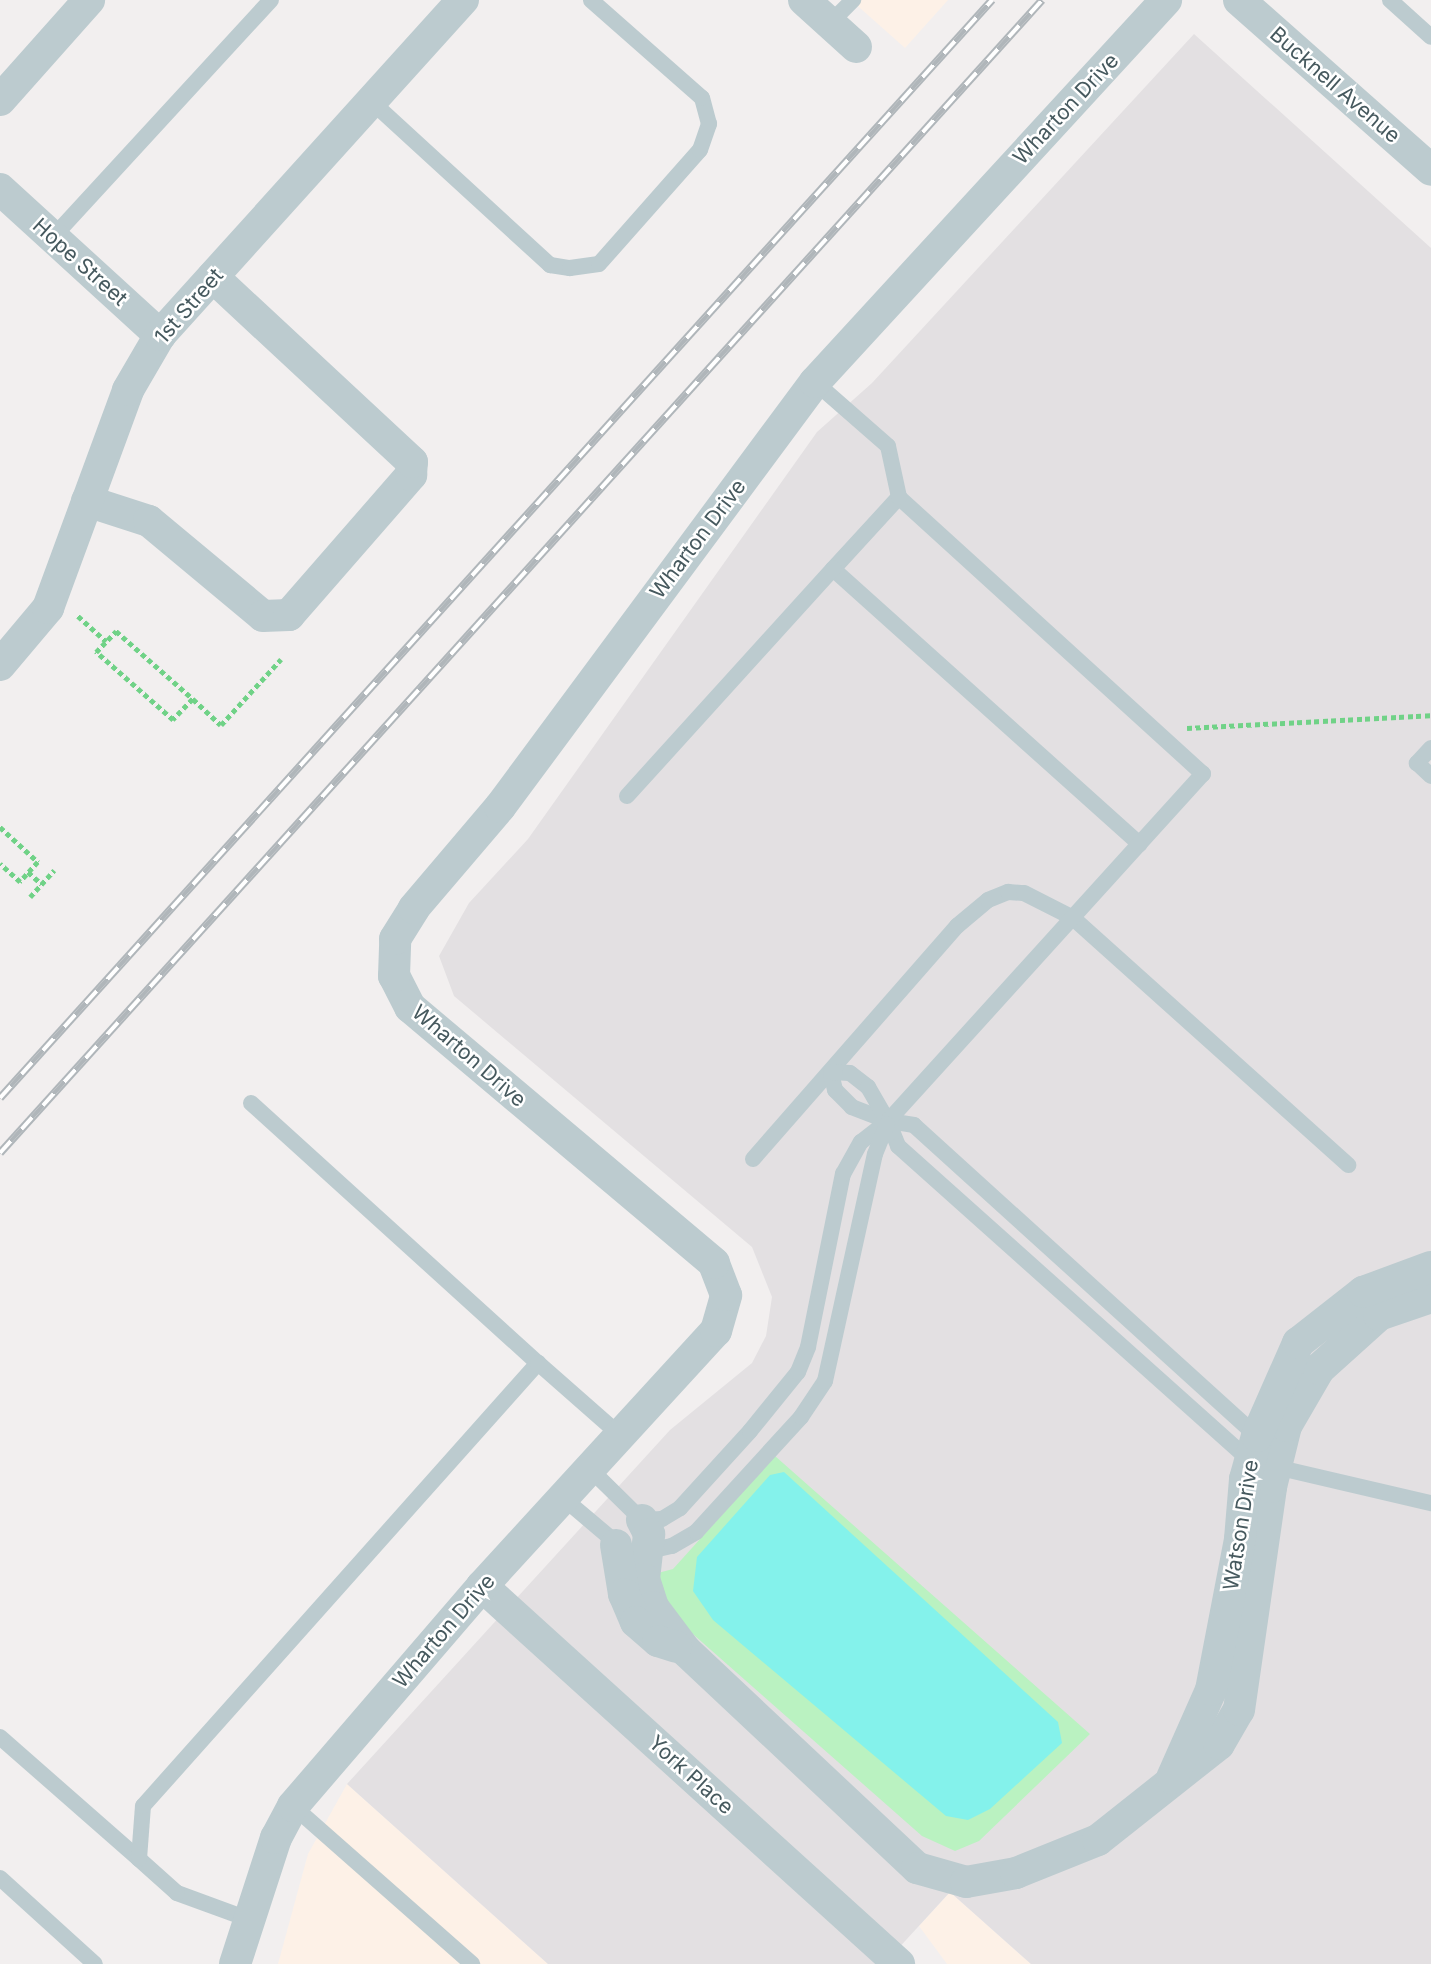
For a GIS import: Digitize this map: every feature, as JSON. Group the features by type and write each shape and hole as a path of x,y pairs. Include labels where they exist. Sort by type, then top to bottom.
{"street":[{"path":"0,100 89,0"},
{"name":"1st Street","path":"0,665 48,608 128,390 160,335 463,0"},
{"path":"804,0 856,47"},
{"name":"Wharton Drive","path":"236,1964 248,1919 276,1838 293,1806 482,1586 716,1331 726,1295 714,1263 410,1007 394,976 395,939 414,908 500,807 815,382 1166,0"},
{"name":"Bucknell Avenue","path":"1239,0 1431,170"},
{"name":"Hope Street","path":"0,189 160,335"},
{"path":"87,501 149,521 263,616 289,615 411,475 412,463 213,277"},
{"name":"Watson Drive","path":"642,1520 649,1534 644,1578 653,1607 686,1651 917,1868 966,1882 1016,1873 1098,1840 1172,1777 1211,1690 1261,1455 1298,1343 1363,1292 1431,1267"},
{"name":"Watson Drive","path":"1261,1455 1286,1426 1319,1369 1379,1315 1431,1297"},
{"name":"Watson Drive","path":"616,1545 624,1594 636,1622 659,1641 686,1651"},
{"name":"York Place","path":"482,1586 899,1964"}],"lane":[{"path":"53,237 271,0"},
{"path":"371,102 550,265 570,268 599,264 700,150 709,124 702,98 592,0"},
{"path":"830,23 853,0"},
{"path":"1391,0 1431,37"},
{"path":"589,1468 642,1520 662,1519 680,1508 798,1372 808,1347 843,1174 861,1142 888,1121 1203,774 899,497 888,446 815,382"},
{"path":"627,796 899,497"},
{"path":"833,569 1140,844"},
{"path":"1431,748 1417,763 1431,776"},
{"path":"753,1158 957,926 988,901 1008,892 1024,893 1073,918 1348,1165"},
{"path":"831,1072 850,1073 860,1080 888,1121 898,1146 1261,1455 1431,1503"},
{"path":"831,1072 835,1090 852,1107 888,1121 914,1125 1261,1455"},
{"path":"251,1103 620,1435"},
{"path":"562,1497 616,1545 649,1552 672,1546 696,1532 801,1417 825,1381 875,1154 888,1121"},
{"path":"139,1858 143,1806 538,1363"},
{"path":"0,1737 177,1893 248,1919"},
{"path":"293,1806 472,1964"},
{"path":"0,1878 95,1964"}],"path":[{"path":"76,614 106,641"},
{"path":"193,699 173,720 96,652 116,631 193,699 221,725 281,659"},
{"path":"1160,733 1273,721 1431,715"},
{"path":"0,827 38,862 20,882 0,864"},
{"path":"30,897 54,870"},
{"path":"28,872 42,884"}],"shaded area":[{"path":"851,0 948,0 905,48"},
{"path":"1194,34 1431,248 1431,1964 1031,1964 950,1892 884,1964 548,1964 347,1784 670,1430 752,1363 766,1336 772,1297 752,1247 454,996 439,956 469,903 528,839 817,432 872,383"},
{"path":"347,1784 548,1964 278,1964 308,1854"},
{"path":"950,1892 1031,1964 947,1964 919,1926"}],"green space":[{"path":"775,1456 1090,1734 979,1841 955,1851 922,1836 669,1613 654,1574 673,1569"}],"water":[{"path":"784,1472 1058,1722 1062,1743 990,1809 968,1820 946,1816 713,1620 693,1591 697,1557 770,1475"}],"railway":[{"path":"0,1098 992,0"},
{"path":"0,1153 1042,0"}]}
